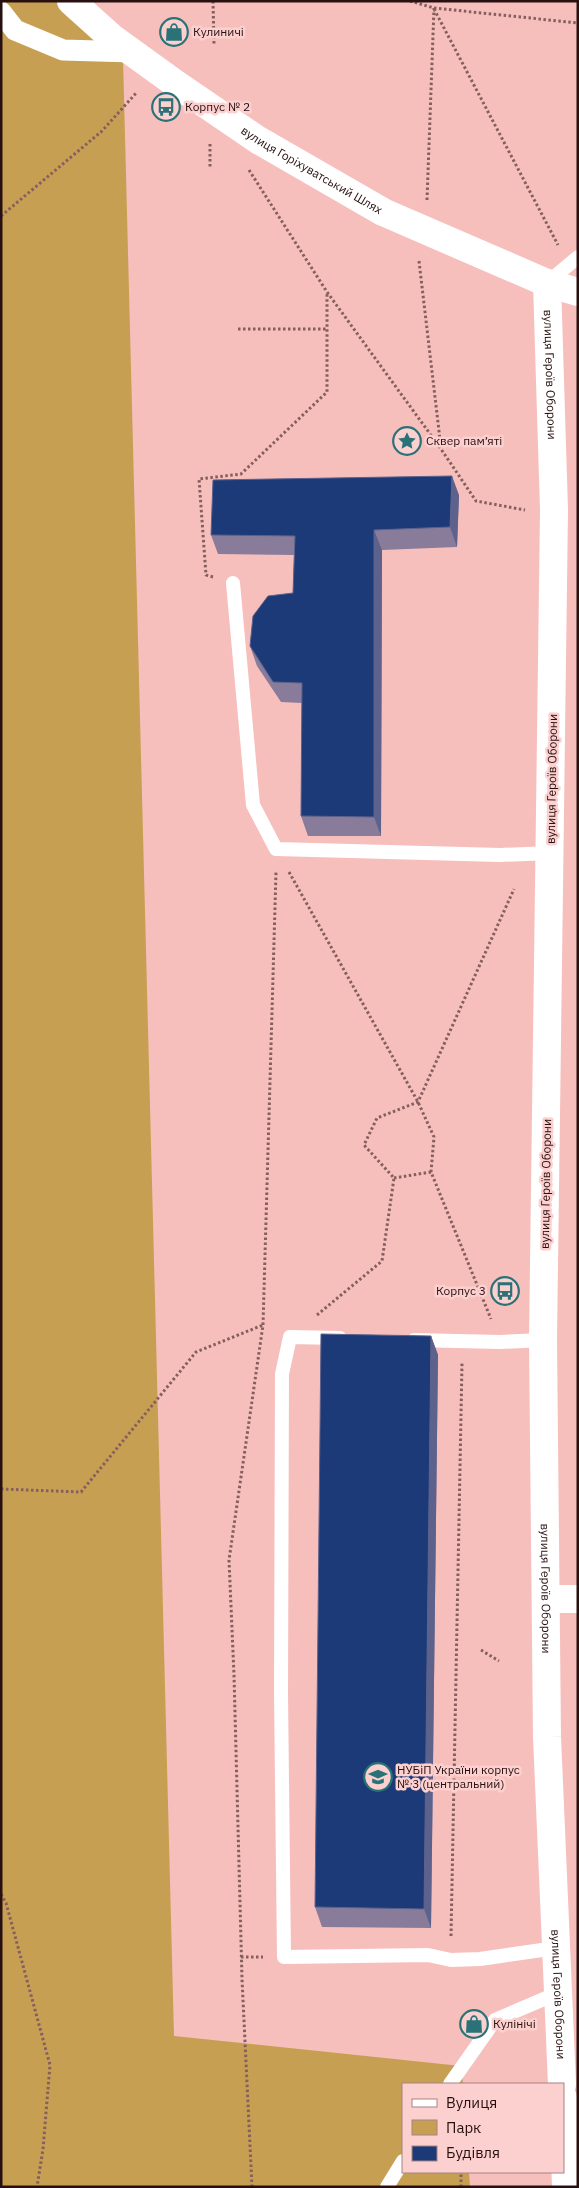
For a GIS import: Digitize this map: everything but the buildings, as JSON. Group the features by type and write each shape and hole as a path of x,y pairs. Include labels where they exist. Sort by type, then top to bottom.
{"street":[{"name":"вулиця Горіхуватський Шлях","path":"71,1 111,36 258,140 383,212 547,284 578,292"},
{"path":"1,12 15,30 63,50 133,52"},
{"name":"вулиця Героїв Оборони","path":"547,284 554,510 551,853 543,1340 547,1737 562,2083"},
{"path":"546,1599 578,1599"},
{"path":"564,2128 566,2187"}],"lane":[{"path":"547,284 578,257"},
{"path":"233,584 253,805 276,849 500,855 551,853"},
{"path":"357,1338 290,1337 282,1374 281,1693 284,1957 428,1955 450,1960 480,1959 556,1948"},
{"path":"396,1339 500,1342 543,1340"},
{"path":"451,2083 495,2020 558,1993"},
{"path":"387,2187 402,2163"}],"path":[{"path":"213,1 214,45"},
{"path":"410,1 434,8 578,23"},
{"path":"428,182 434,8"},
{"path":"434,8 557,243"},
{"path":"1,216 102,131 141,88"},
{"path":"210,138 210,168"},
{"path":"245,165 327,292 441,449 476,501 517,510 554,510"},
{"path":"426,231 419,261 441,449"},
{"path":"233,584 206,575 199,479 241,474 327,392 327,292"},
{"path":"238,329 328,329"},
{"path":"276,849 418,1102 434,1136 431,1172 500,1342"},
{"path":"252,2187 242,1979 234,1674 228,1560 263,1325 276,849"},
{"path":"394,1178 364,1145 377,1118 418,1102 514,889"},
{"path":"394,1178 431,1172"},
{"path":"290,1337 382,1261 394,1178"},
{"path":"1,1489 81,1492 196,1352 263,1325"},
{"path":"450,1960 462,1341"},
{"path":"481,1650 499,1661"},
{"path":"1,1894 6,1903 50,2064 43,2149 37,2187"},
{"path":"461,2173 461,2187"}],"green space":[{"path":"1,1 59,1 123,58 174,2036 461,2066 463,2083 402,2083 402,2173 469,2173 470,2187 1,2187"}],"place":[{"name":"Кулиничі","path":"174,32"},
{"name":"Корпус № 2","path":"166,107"},
{"name":"Сквер пам’яті","path":"407,441"},
{"name":"Корпус 3","path":"505,1291"},
{"name":"НУБіП України корпус № 3 (центральний)","path":"378,1777"},
{"name":"Кулінічі","path":"474,2024"}]}
